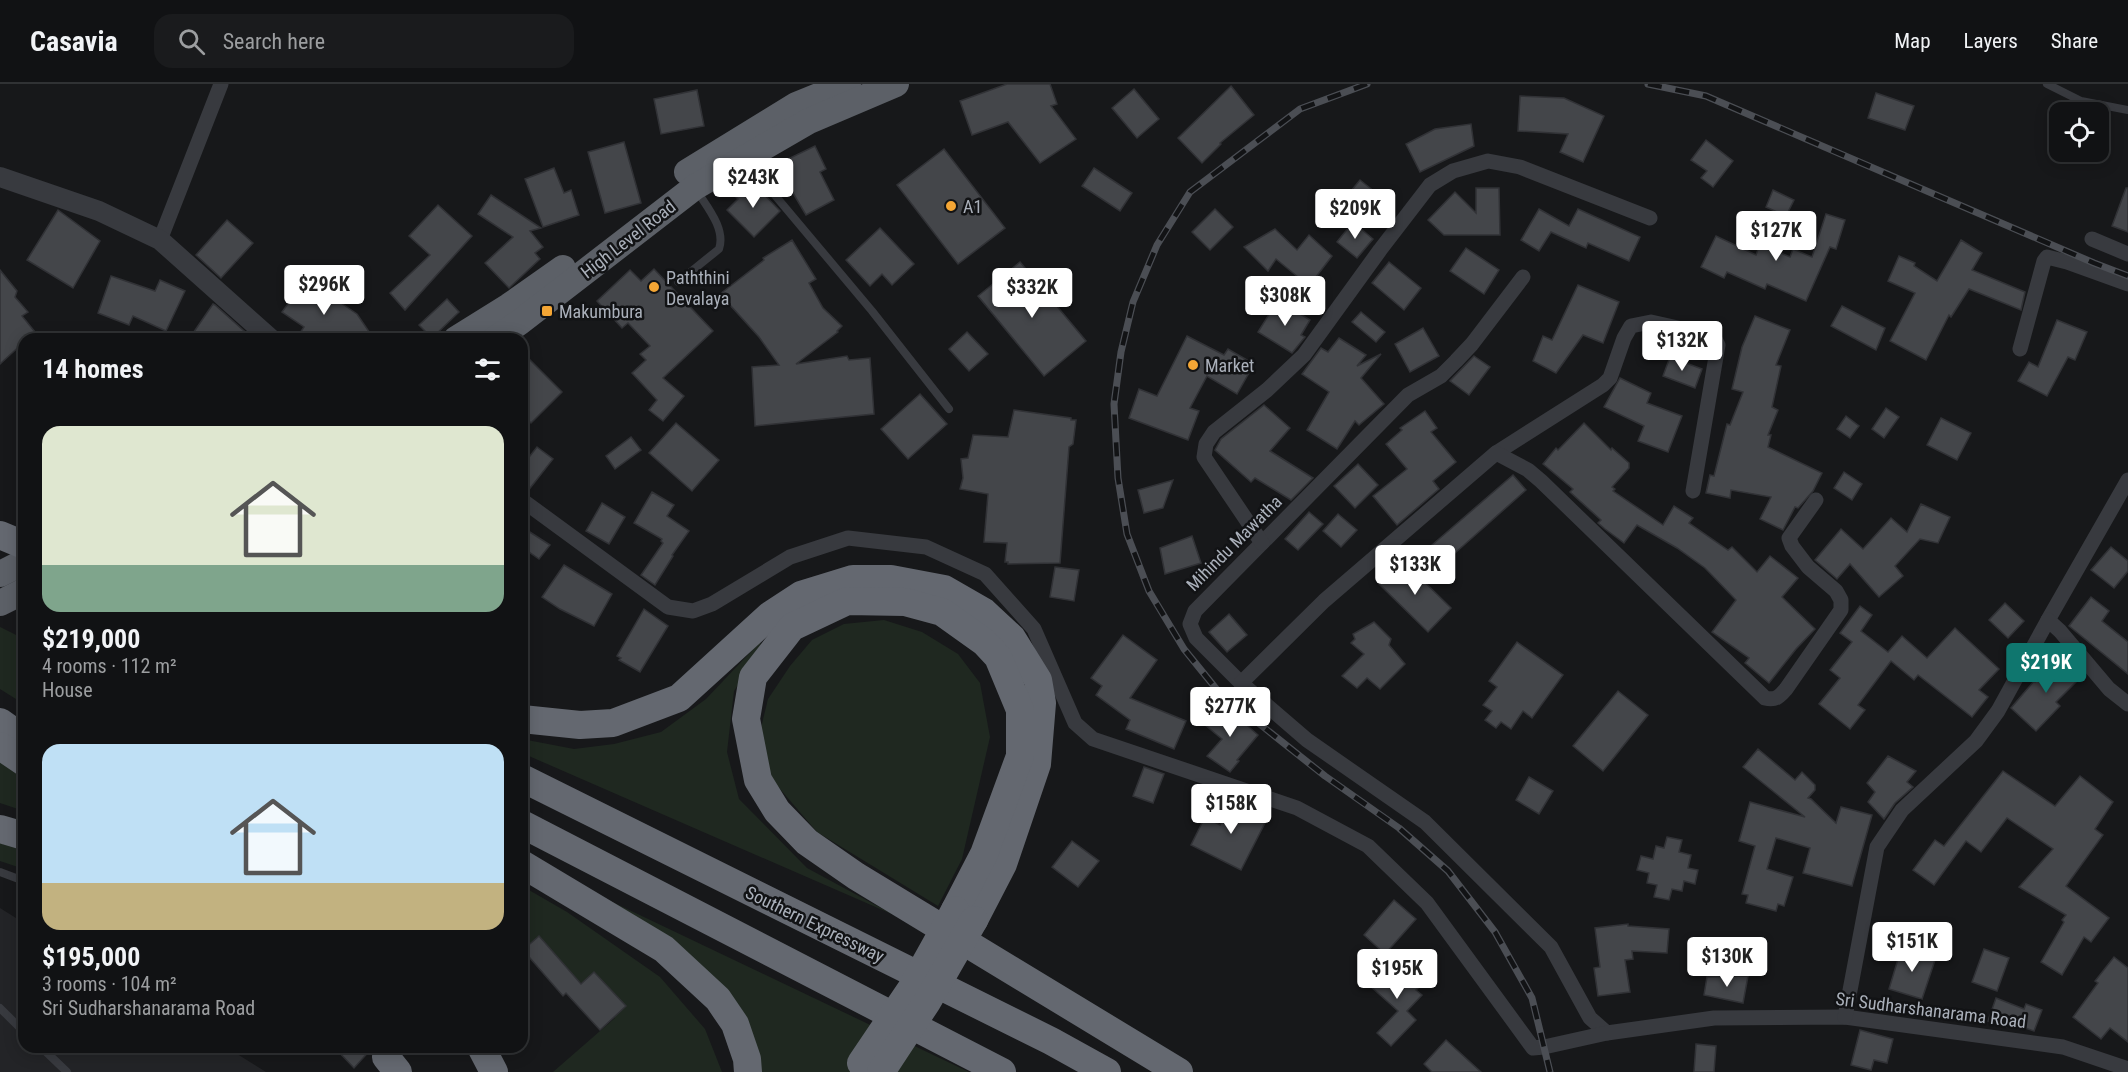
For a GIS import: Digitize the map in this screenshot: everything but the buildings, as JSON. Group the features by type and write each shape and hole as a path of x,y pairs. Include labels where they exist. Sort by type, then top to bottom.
{"highway":[{"name":"High Level Road","path":"466,333 552,276 684,174 796,105 848,84"},
{"name":"High Level Road","path":"504,333 694,187 809,121 896,84"},
{"path":"0,529 18,536"},
{"path":"0,535 18,542"},
{"path":"0,574 18,565"},
{"path":"528,720 580,725 613,723 679,698 769,616 801,595 853,579 891,579 944,590 984,612 1012,638 1038,680 1042,703 1037,764 1003,864 911,989 866,1069"},
{"path":"0,585 18,593"},
{"path":"0,603 18,594"},
{"path":"964,915 1020,756 1020,710 998,657 984,642 942,612 905,602 847,601 792,627 753,677 746,719 758,780 777,811 807,842 856,876 1179,1072"},
{"path":"0,722 18,735"},
{"path":"0,746 18,758"},
{"name":"Southern Expressway","path":"528,781 1040,1036 1107,1072"},
{"path":"528,827 1002,1072"},
{"path":"0,829 18,834"},
{"path":"528,868 664,949 718,999 735,1024 747,1059 748,1072"},
{"path":"484,1053 495,1072"}],"street":[{"path":"160,240 221,84"},
{"path":"1262,543 1204,457 1206,444 1214,432 1267,390 1304,355 1430,185 1453,171 1488,161 1520,167 1650,218"},
{"path":"0,177 99,211 160,240 264,333"},
{"path":"2092,239 2128,254"},
{"path":"2020,349 2047,257 2128,284"},
{"name":"Mihindu Mawatha","path":"1523,278 1456,361 1441,376 1408,395 1195,611 1190,624 1196,638 1241,683 1307,740 1425,822 1551,947 1590,1018 1607,1033"},
{"path":"1241,683 1324,601 1496,453 1603,385 1610,378 1629,329 1636,324 1651,322 1709,335 1718,345 1719,351 1693,491"},
{"path":"1496,453 1541,481 1765,698 1770,699 1779,697 1786,689 1841,610 1841,600 1836,591 1808,567 1792,546 1789,538 1816,500"},
{"path":"1845,1017 1877,847 1902,810 1976,741 1998,711 2128,480"},
{"name":"Sri Sudharshanarama Road","path":"528,504 668,607 693,610 712,604 790,557 848,538 926,547 985,574 1034,629 1075,723 1093,739 1297,808 1368,846 1427,903 1533,1048 1607,1033 1714,1018 1845,1017 2063,1047 2128,1069"},
{"path":"2048,620 2061,631 2109,689 2128,704"}],"lane":[{"path":"2047,84 2081,101 2128,110"},
{"path":"744,158 872,311 949,409"},
{"path":"678,282 719,249 722,241 718,226 694,187"},
{"path":"0,872 18,879"},
{"path":"0,1008 18,1026"},
{"path":"47,1053 67,1072"}],"shaded area":[{"path":"884,620 922,632 958,654 980,683 990,737 962,859 938,906 817,832 768,775 759,736 768,699 790,666 812,640 844,624"},
{"path":"0,627 18,636 18,700 0,689"},
{"path":"760,642 762,649 734,691 727,752 739,799 807,868 894,915 528,756 528,740 574,749 614,744 661,732 706,699"},
{"path":"0,754 18,764 18,809 0,803"},
{"path":"0,843 18,849 18,867 0,861"},
{"path":"560,877 969,1072 754,1072 742,1026"},
{"path":"528,889 567,912 660,977 705,1029 722,1072 553,1072 615,1018 588,987 528,950"},
{"path":"0,908 18,919 18,1053 236,1053 266,1072 0,1072"}],"railway":[{"path":"1367,84 1300,109 1190,192 1157,245 1133,302 1121,352 1114,404 1118,478 1127,534 1149,591 1184,649 1218,691 1325,776 1399,828 1448,871 1495,932 1532,998 1550,1072"},
{"path":"1648,84 1706,96 2128,276"}],"place":[{"name":"A1","path":"951,206"},
{"name":"Paththini Devalaya","path":"654,287"},
{"name":"Makumbura","path":"547,311"},
{"name":"Market","path":"1193,365"}]}
